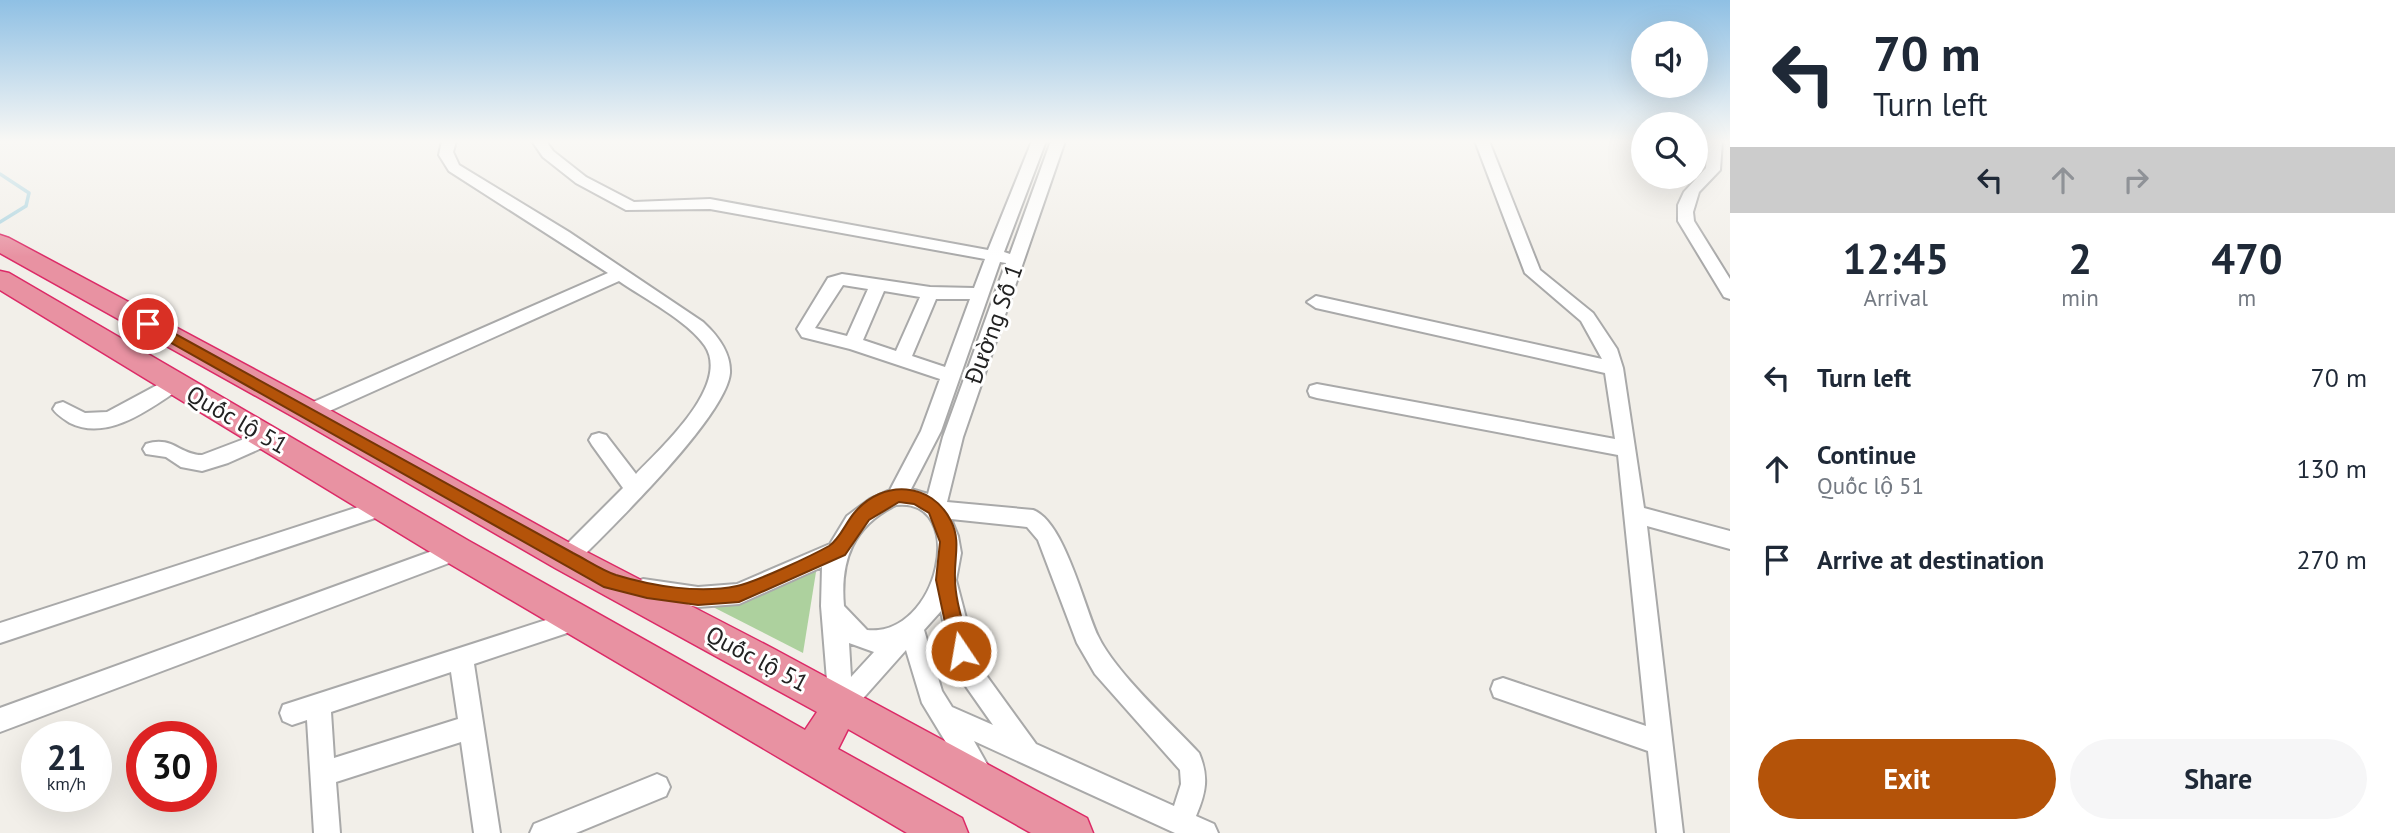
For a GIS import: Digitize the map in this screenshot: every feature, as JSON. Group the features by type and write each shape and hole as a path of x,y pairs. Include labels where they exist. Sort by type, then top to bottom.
{"highway":[{"name":"Quốc lộ 51","path":"0,243 309,412 567,558 1072,833"},
{"name":"Quốc lộ 51","path":"0,279 457,551 947,833"},
{"path":"813,755 841,705"}],"street":[{"path":"473,180 698,326 712,340 720,358 720,379 712,399 635,489 567,558"},
{"path":"581,180 631,207 710,204 1017,260"},
{"name":"Đường Số 1","path":"898,495 931,431 1024,180"},
{"name":"Đường Số 1","path":"935,509 953,437 1045,180"},
{"path":"1497,180 1533,273 1587,317 1608,349 1614,368 1626,449 1670,833"},
{"path":"1700,180 1687,199 1684,211 1686,221 1730,293"},
{"path":"309,412 621,274"},
{"path":"951,376 853,343 807,333 806,329 834,282 842,279 930,293 980,294"},
{"path":"853,343 878,285"},
{"path":"902,358 930,293"},
{"path":"1316,302 1614,368"},
{"path":"63,409 83,419 109,418 136,407 174,383"},
{"path":"1317,391 1626,449"},
{"path":"153,449 168,448 197,464 268,437"},
{"path":"599,440 635,489"},
{"path":"841,705 831,579 839,550 862,515 898,495 918,498 935,509 1033,519 1047,535 1089,643 1102,666 1190,762 1195,771 1196,782 1181,821"},
{"path":"0,632 383,507"},
{"path":"935,509 949,542 945,580 968,670 1029,754"},
{"path":"1633,514 1730,540"},
{"path":"610,581 665,594 698,597 739,594 839,550"},
{"path":"0,720 352,593 457,551"},
{"path":"841,705 932,606 945,580"},
{"path":"832,606 847,627 865,640 888,639 912,628"},
{"path":"292,713 577,620"},
{"path":"912,628 923,674 941,714 989,789"},
{"path":"461,657 487,833"},
{"path":"1503,689 1661,743"},
{"path":"318,704 327,833"},
{"path":"941,714 1205,833"},
{"path":"323,774 472,727"},
{"path":"542,833 657,787"}],"green space":[{"path":"814,570 816,572 803,653 713,607"}],"waterway":[{"path":"0,222 26,206 29,193 9,180"}],"route":[{"path":"148,324 610,581 647,590 698,597 739,594 839,550 862,515 879,503 898,495 918,498 935,509 949,542 945,580 961,651"}]}
